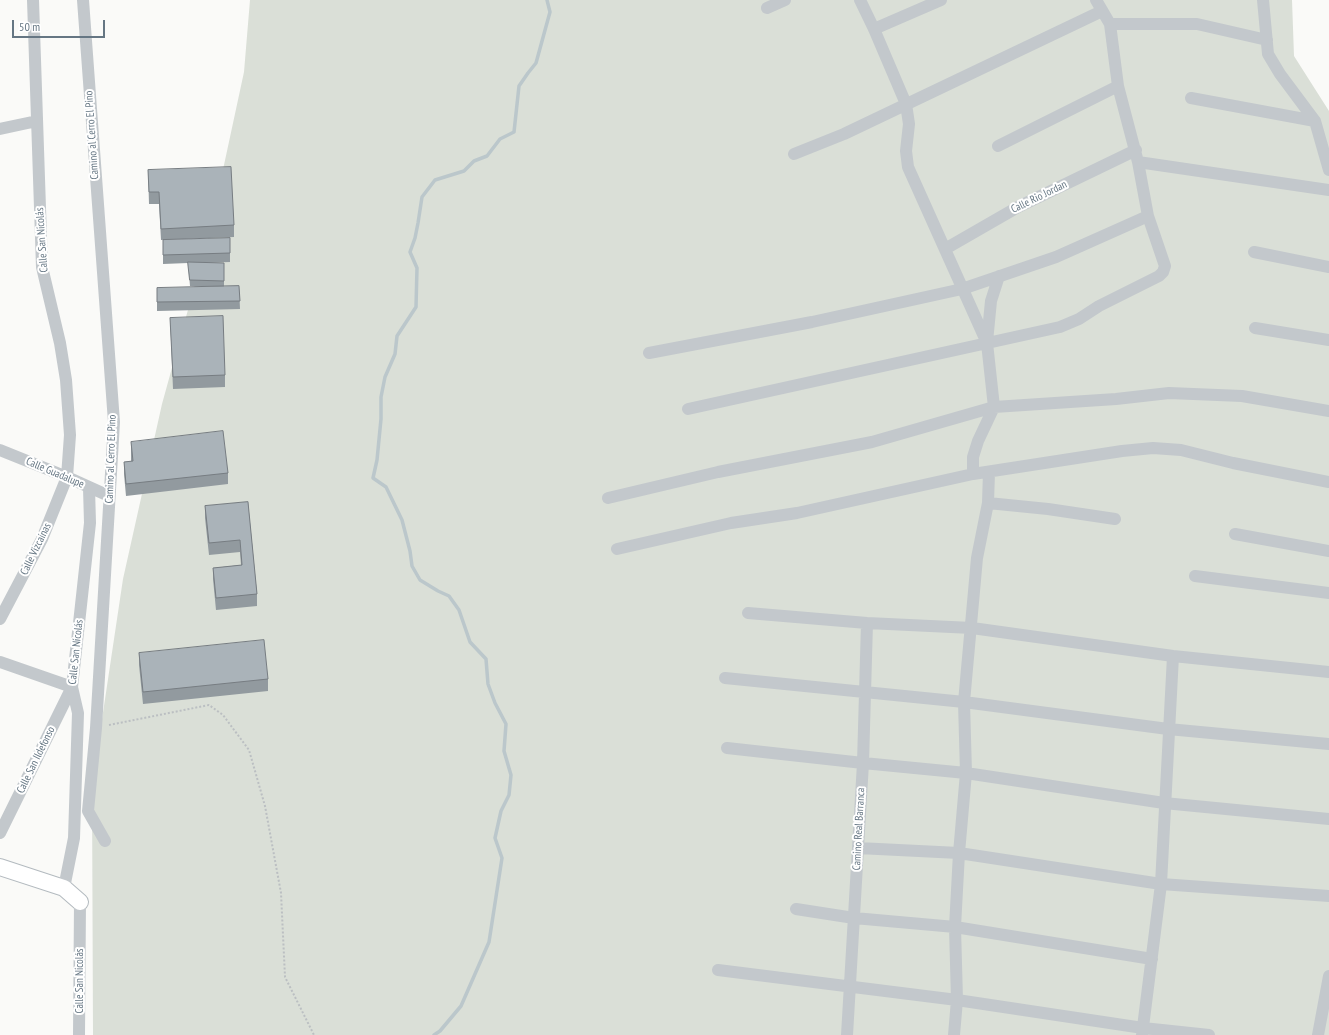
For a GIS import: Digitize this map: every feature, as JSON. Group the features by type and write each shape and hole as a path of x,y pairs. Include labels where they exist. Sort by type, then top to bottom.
{"street":[{"name":"Calle San Nicolás","path":"33,0 42,268 60,342 66,380 70,435 67,477"},
{"name":"Camino al Cerro El Pino","path":"83,0 114,422 96,728 88,811 105,841"},
{"path":"767,8 785,0"},
{"path":"860,0 906,104 909,124 906,150 908,167 987,343"},
{"path":"874,29 941,0"},
{"path":"1263,0 1268,54 1280,74 1315,121 1327,156 1329,170"},
{"path":"688,409 1060,327 1079,319 1099,306 1159,276 1163,272 1165,266 1148,216 1137,156 1118,86 1110,24 1099,5 906,104 844,134 794,154"},
{"path":"1110,24 1197,24 1267,40"},
{"path":"998,146 1118,86"},
{"path":"1191,98 1315,121"},
{"path":"0,129 37,121"},
{"path":"1137,156 1329,190"},
{"name":"Calle Rio Jordan","path":"945,249 1018,207 1137,156"},
{"path":"649,353 812,322 962,289 1056,257 1148,216"},
{"path":"1254,252 1329,267"},
{"path":"973,474 973,457 994,407 987,343 991,301 999,276"},
{"path":"1255,328 1329,340"},
{"path":"608,498 718,472 872,442 994,407 1116,400 1169,393 1242,396 1329,411"},
{"path":"617,549 731,523 797,513 973,474 1122,451 1153,448 1182,450 1233,463 1329,482"},
{"name":"Calle Guadalupe","path":"0,450 109,496"},
{"path":"954,1035 957,1000 955,927 959,854 966,773 964,702 972,628 977,558 988,503 989,472"},
{"name":"Calle Vizcaínas","path":"0,619 42,539 67,477"},
{"name":"Calle San Nicolás","path":"64,888 74,838 78,713 72,688 90,523 89,488"},
{"path":"988,503 1048,509 1115,519"},
{"path":"1235,534 1329,550"},
{"path":"1195,576 1329,593"},
{"path":"748,612 867,623 972,628 1172,656 1329,672"},
{"name":"Camino Real Barranca","path":"847,1035 863,763 867,623"},
{"path":"1143,1032 1161,884 1172,656"},
{"path":"0,662 72,688"},
{"path":"725,678 964,702 1168,729 1329,744"},
{"name":"Calle San Ildefonso","path":"0,833 72,688"},
{"path":"727,748 966,773 1164,803 1329,819"},
{"path":"858,848 959,854 1161,884 1329,896"},
{"path":"1,869 64,888 80,902"},
{"name":"Calle San Nicolás","path":"79,1035 80,902"},
{"path":"796,910 854,918 955,927 1152,959"},
{"path":"718,970 957,1000 1143,1032 1209,1035"},
{"path":"1318,1035 1329,976"}],"path":[{"path":"96,728 209,704 223,715 249,750 265,806 281,893 285,977 314,1035"}],"shaded area":[{"path":"250,0 1292,0 1294,56 1329,111 1329,1035 93,1035 92,786 123,579 162,404 210,230 244,72"}],"building":[{"path":"231,167 234,225 161,229 159,192 149,192 148,170"},
{"path":"230,238 230,253 163,255 163,240"},
{"path":"188,262 224,263 224,281 190,280"},
{"path":"239,286 240,301 157,302 157,288"},
{"path":"223,316 225,375 173,377 170,318"},
{"path":"223,431 228,473 126,484 124,462 133,461 131,442"},
{"path":"248,502 257,594 216,598 213,568 242,565 240,540 209,543 205,506"},
{"path":"264,640 268,679 143,692 139,653"}],"waterway":[{"path":"434,1035 440,1031 461,1006 489,942 502,858 495,838 501,811 509,795 511,775 504,751 506,724 495,703 488,684 486,659 470,642 459,610 449,596 420,580 412,566 410,551 402,520 386,487 373,478 377,460 381,419 381,397 385,377 395,354 397,336 416,307 417,268 410,252 415,238 422,197 435,180 464,171 474,161 487,156 500,139 514,132 519,86 536,63 550,12 547,0"}]}
